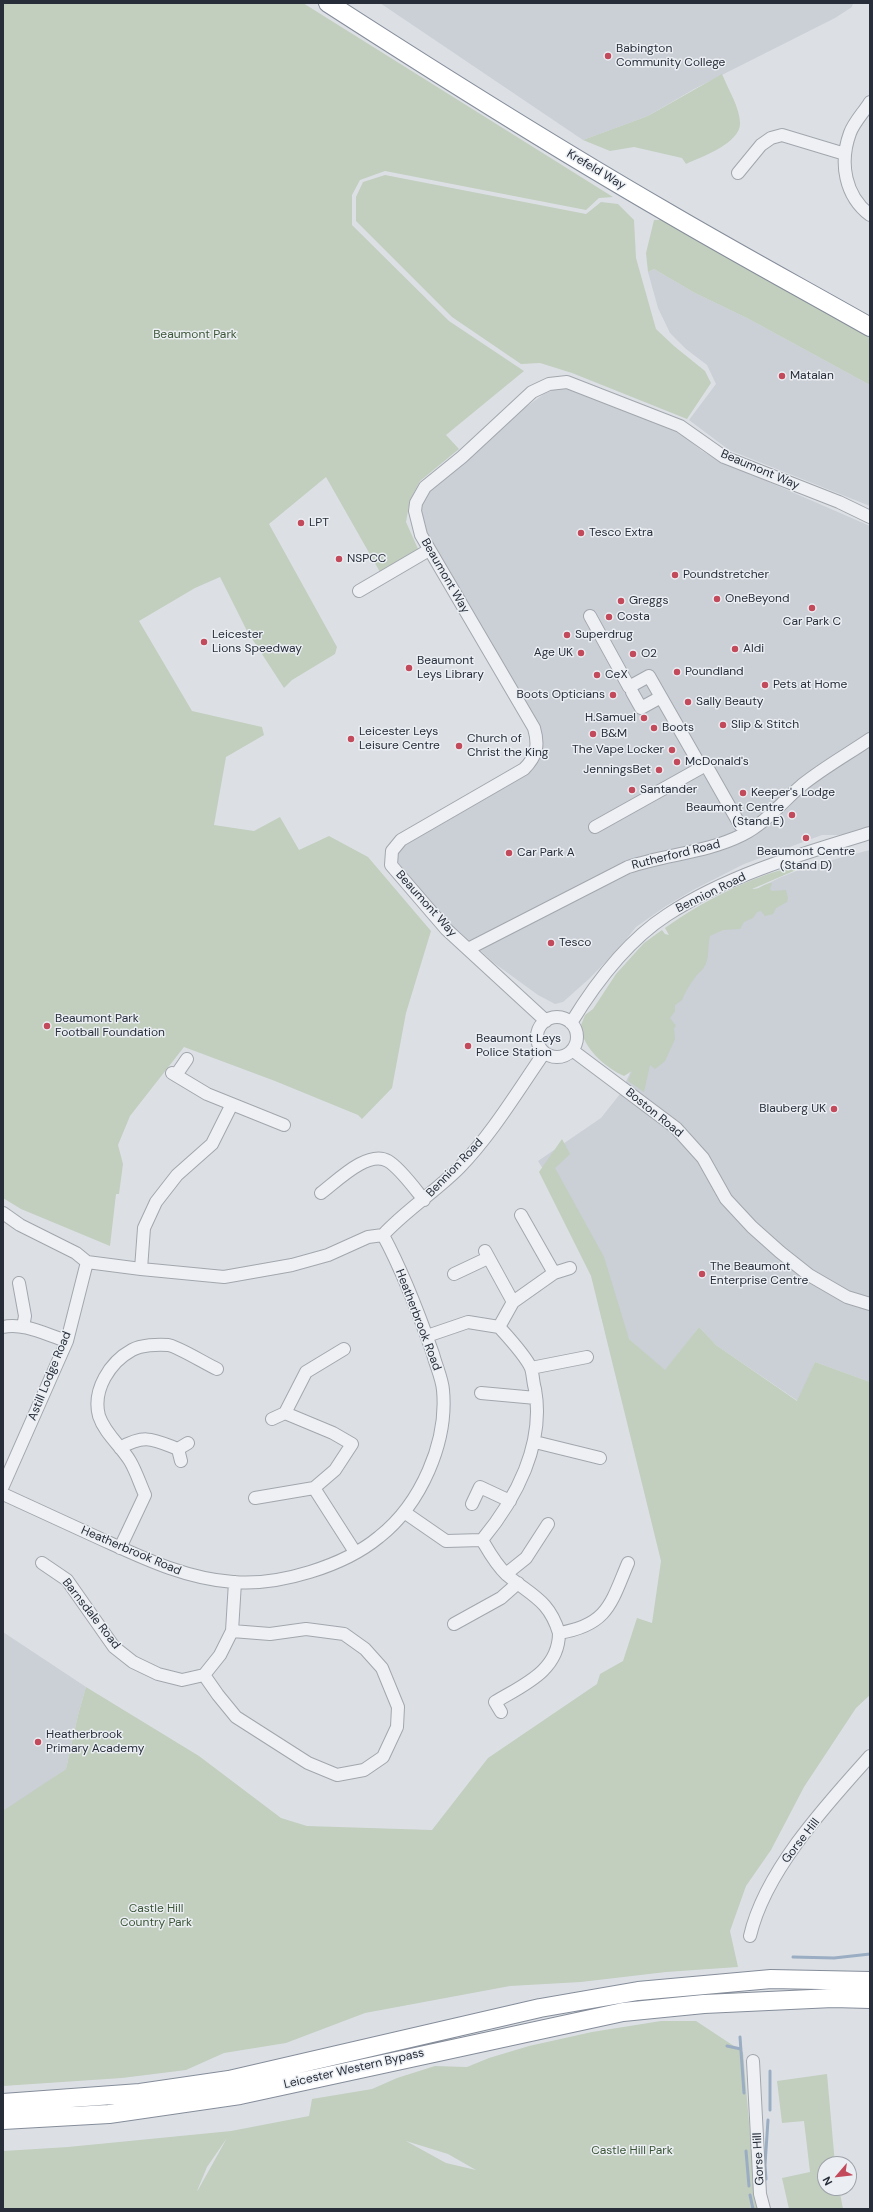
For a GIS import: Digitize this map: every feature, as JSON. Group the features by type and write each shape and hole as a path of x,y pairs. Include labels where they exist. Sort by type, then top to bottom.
{"highway":[{"name":"Krefeld Way","path":"328,3 465,92 584,164 870,328"},
{"name":"Leicester Western Bypass","path":"3,2103 112,2096 216,2082 540,2008 638,1991 771,1979 870,1981"},
{"path":"768,2001 833,1998 870,1999"},
{"name":"Leicester Western Bypass","path":"3,2120 109,2114 240,2095 623,2012 704,2004 768,2001"},
{"path":"768,2001 870,2010"}],"street":[{"path":"870,102 850,132 845,154 844,172 849,188 861,208 870,215"},
{"path":"738,174 761,144 771,138 782,135 845,154"},
{"name":"Beaumont Way","path":"546,1020 444,927 391,865 392,851 401,840 524,769 535,756 537,746 534,728 429,550 417,526 415,511 416,503 425,487 462,457 532,392 557,382 567,382 680,426 724,457 870,517"},
{"path":"359,591 429,550"},
{"path":"590,616 629,687 649,676 700,767"},
{"path":"632,692 641,708 661,697"},
{"name":"Rutherford Road","path":"468,949 628,867 645,861 706,850 741,836 760,824 804,784 870,739"},
{"path":"595,827 706,765 740,825"},
{"name":"Bennion Road","path":"571,1023 591,989 613,964 636,940 667,915 700,895 732,880 870,833"},
{"path":"559,1017 571,1023 577,1033 575,1045 572,1050 564,1056 556,1057 544,1053 538,1042 538,1030 546,1020 559,1017"},
{"name":"Boston Road","path":"572,1050 676,1128 703,1158 726,1199 752,1227 780,1252 809,1276 848,1297 870,1304"},
{"name":"Bennion Road","path":"383,1235 396,1221 424,1200 478,1147 544,1053"},
{"path":"187,1059 174,1074 207,1094 284,1125"},
{"path":"141,1269 144,1228 156,1202 177,1175 212,1144 232,1104"},
{"path":"321,1193 360,1164 379,1159 388,1160 395,1166 424,1200"},
{"path":"3,1213 20,1226 76,1253 87,1262 224,1277 292,1265 328,1255 368,1237 383,1235"},
{"path":"521,1215 554,1274"},
{"name":"Heatherbrook Road","path":"3,1494 120,1548 177,1572 235,1582 289,1578 324,1568 355,1552 379,1537 404,1512 431,1469 442,1430 443,1390 427,1336 394,1255 383,1235"},
{"path":"454,1274 487,1254 513,1302"},
{"name":"Astill Lodge Road","path":"3,1486 67,1341 87,1262"},
{"path":"499,1327 513,1302 554,1274 570,1268"},
{"path":"19,1283 25,1316 23,1327"},
{"path":"404,1512 446,1541 482,1540 500,1518 517,1489 534,1442 536,1398 531,1368 499,1327 468,1322 427,1336"},
{"path":"3,1327 12,1325 23,1327 67,1341"},
{"path":"120,1548 145,1495 130,1461 99,1415 98,1397 104,1378 116,1361 133,1349 169,1345 217,1370"},
{"path":"272,1419 285,1413 306,1372 344,1349"},
{"path":"531,1368 587,1357"},
{"path":"481,1393 536,1398"},
{"path":"255,1498 314,1488 335,1470 352,1444 333,1433 285,1413"},
{"path":"120,1448 135,1440 152,1438 182,1451"},
{"path":"534,1442 600,1458"},
{"path":"472,1504 480,1487 510,1501"},
{"path":"314,1488 355,1552"},
{"path":"506,1574 526,1558 548,1524"},
{"path":"482,1540 493,1558 506,1574 546,1605 555,1619 559,1634 559,1643 555,1656 542,1674 495,1702 501,1712"},
{"name":"Barnsdale Road","path":"42,1563 67,1580 114,1647 133,1662 158,1674 182,1680 204,1675"},
{"path":"559,1634 590,1625 604,1614 612,1601 628,1563"},
{"path":"232,1631 270,1634 306,1628 344,1634 365,1649 382,1668 398,1707 397,1727 383,1757 364,1770 338,1775 308,1763 236,1717 204,1675 220,1655 232,1631 235,1582"},
{"path":"454,1624 501,1598 518,1583"},
{"name":"Gorse Hill","path":"750,1936 755,1916 773,1877 793,1849 870,1756"},
{"name":"Gorse Hill","path":"753,2061 760,2194 764,2209"}],"shaded area":[{"name":"Babington Community College","path":"380,3 853,3 852,7 835,18 694,89 648,116 583,140"},
{"path":"654,269 695,293 749,319 870,385 870,506 729,450 689,420 716,384 707,365 686,349 670,333 658,308 648,272"},
{"path":"558,388 568,388 676,429 702,451 716,459 870,526 870,827 858,832 838,835 822,835 744,864 693,890 666,906 636,927 619,948 590,978 563,1002 555,1004 538,995 494,963 440,914 397,861 397,854 402,847 525,776 534,768 543,748 541,735 451,573 426,535 420,509 429,491 515,415 544,394"},
{"path":"870,850 870,1382 815,1362 798,1401 716,1345 699,1327 665,1371 629,1339 550,1180 538,1161 601,1118 620,1094 657,1016 684,932 720,908 779,878 809,866"},
{"name":"Heatherbrook Primary Academy","path":"3,1632 86,1687 66,1769 3,1813"}],"green space":[{"name":"Beaumont Park","path":"3,3 303,3 613,197 599,198 586,210 385,171 360,180 352,195 352,225 449,321 524,371 446,435 459,449 420,481 410,500 406,522 418,549 380,572 326,477 269,524 337,647 335,654 292,680 284,688 247,631 220,577 195,588 139,621 192,711 262,727 264,735 226,757 214,825 254,831 280,817 299,850 329,836 368,857 431,931 406,1013 392,1088 362,1119 358,1115 275,1081 184,1047 130,1116 118,1145 123,1164 119,1194 116,1194 110,1246 21,1209 3,1198"},
{"path":"722,74 738,111 740,123 739,130 727,143 710,153 686,164 682,158 634,147 610,151 583,140 648,116"},
{"path":"385,175 586,214 601,202 618,204 634,220 636,258 656,329 705,371 711,383 687,419 572,373 540,363 521,364 452,317 356,221 356,197 363,182"},
{"path":"663,216 870,332 870,385 749,319 695,293 654,269 648,272 646,253 654,220 659,220"},
{"path":"795,866 796,870 752,889 772,883 770,889 772,891 786,890 788,898 787,902 776,908 773,914 765,916 761,911 757,912 753,918 744,922 740,929 723,930 710,936 706,964 690,985 682,1000 675,1005 675,1011 670,1018 676,1026 674,1028 675,1039 665,1061 655,1069 650,1065 644,1092 628,1081 632,1071 624,1076 610,1068 596,1056 585,1041 582,1033 581,1025 585,1015 593,1009 616,974 644,943 662,930 665,934 669,935 665,928 727,891 760,877"},
{"name":"Castle Hill Country Park","path":"562,1139 570,1154 555,1168 604,1257 629,1339 665,1370 699,1327 716,1345 797,1401 815,1362 870,1382 870,1695 856,1708 804,1787 771,1850 746,1886 730,1931 738,1967 666,1972 581,1982 510,1986 365,2013 286,2043 224,2053 186,2070 122,2078 3,2086 3,1811 66,1769 86,1687 199,1756 281,1818 307,1826 432,1830 488,1758 597,1684 600,1674 623,1661 637,1618 652,1623 661,1561 591,1276 539,1172"},
{"name":"Castle Hill Park","path":"661,2021 696,2021 743,2052 756,2205 758,2195 761,2209 3,2209 3,2151 68,2147 231,2131 309,2116 312,2099 372,2089 397,2078 435,2066 467,2067 489,2058 529,2046 592,2032","holes":["227,2138 198,2190 197,2191 207,2167","406,2141 448,2154 476,2170 446,2163"]},
{"path":"827,2074 834,2156 817,2156 817,2196 841,2196 843,2209 789,2209 782,2178 810,2172 804,2121 782,2123 777,2081"}],"waterway":[{"path":"793,1957 834,1958 870,1954"},
{"path":"740,2037 744,2093"},
{"path":"727,2046 741,2049"},
{"path":"770,2071 770,2110"},
{"path":"766,2179 765,2165 768,2120"},
{"path":"746,2151 749,2186"},
{"path":"750,2195 753,2209"}],"place":[{"name":"Babington Community College","path":"608,56"},
{"name":"Matalan","path":"782,376"},
{"name":"LPT","path":"301,523"},
{"name":"Tesco Extra","path":"581,533"},
{"name":"NSPCC","path":"339,559"},
{"name":"Poundstretcher","path":"675,575"},
{"name":"OneBeyond","path":"717,599"},
{"name":"Greggs","path":"621,601"},
{"name":"Car Park C","path":"812,608"},
{"name":"Costa","path":"609,617"},
{"name":"Superdrug","path":"567,635"},
{"name":"Leicester Lions Speedway","path":"204,642"},
{"name":"Aldi","path":"735,649"},
{"name":"Age UK","path":"581,653"},
{"name":"O2","path":"633,654"},
{"name":"Beaumont Leys Library","path":"409,668"},
{"name":"Poundland","path":"677,672"},
{"name":"CeX","path":"597,675"},
{"name":"Pets at Home","path":"765,685"},
{"name":"Boots Opticians","path":"613,695"},
{"name":"Sally Beauty","path":"688,702"},
{"name":"H.Samuel","path":"644,718"},
{"name":"Slip & Stitch","path":"723,725"},
{"name":"Boots","path":"654,728"},
{"name":"B&M","path":"593,734"},
{"name":"Leicester Leys Leisure Centre","path":"351,739"},
{"name":"Church of Christ the King","path":"459,746"},
{"name":"The Vape Locker","path":"672,750"},
{"name":"McDonald's","path":"677,762"},
{"name":"JenningsBet","path":"659,770"},
{"name":"Santander","path":"632,790"},
{"name":"Keeper's Lodge","path":"743,793"},
{"name":"Beaumont Centre (Stand E)","path":"792,815"},
{"name":"Beaumont Centre (Stand D)","path":"806,838"},
{"name":"Car Park A","path":"509,853"},
{"name":"Tesco","path":"551,943"},
{"name":"Beaumont Park Football Foundation","path":"47,1026"},
{"name":"Beaumont Leys Police Station","path":"468,1046"},
{"name":"Blauberg UK","path":"834,1109"},
{"name":"The Beaumont Enterprise Centre","path":"702,1274"},
{"name":"Heatherbrook Primary Academy","path":"38,1742"}]}
